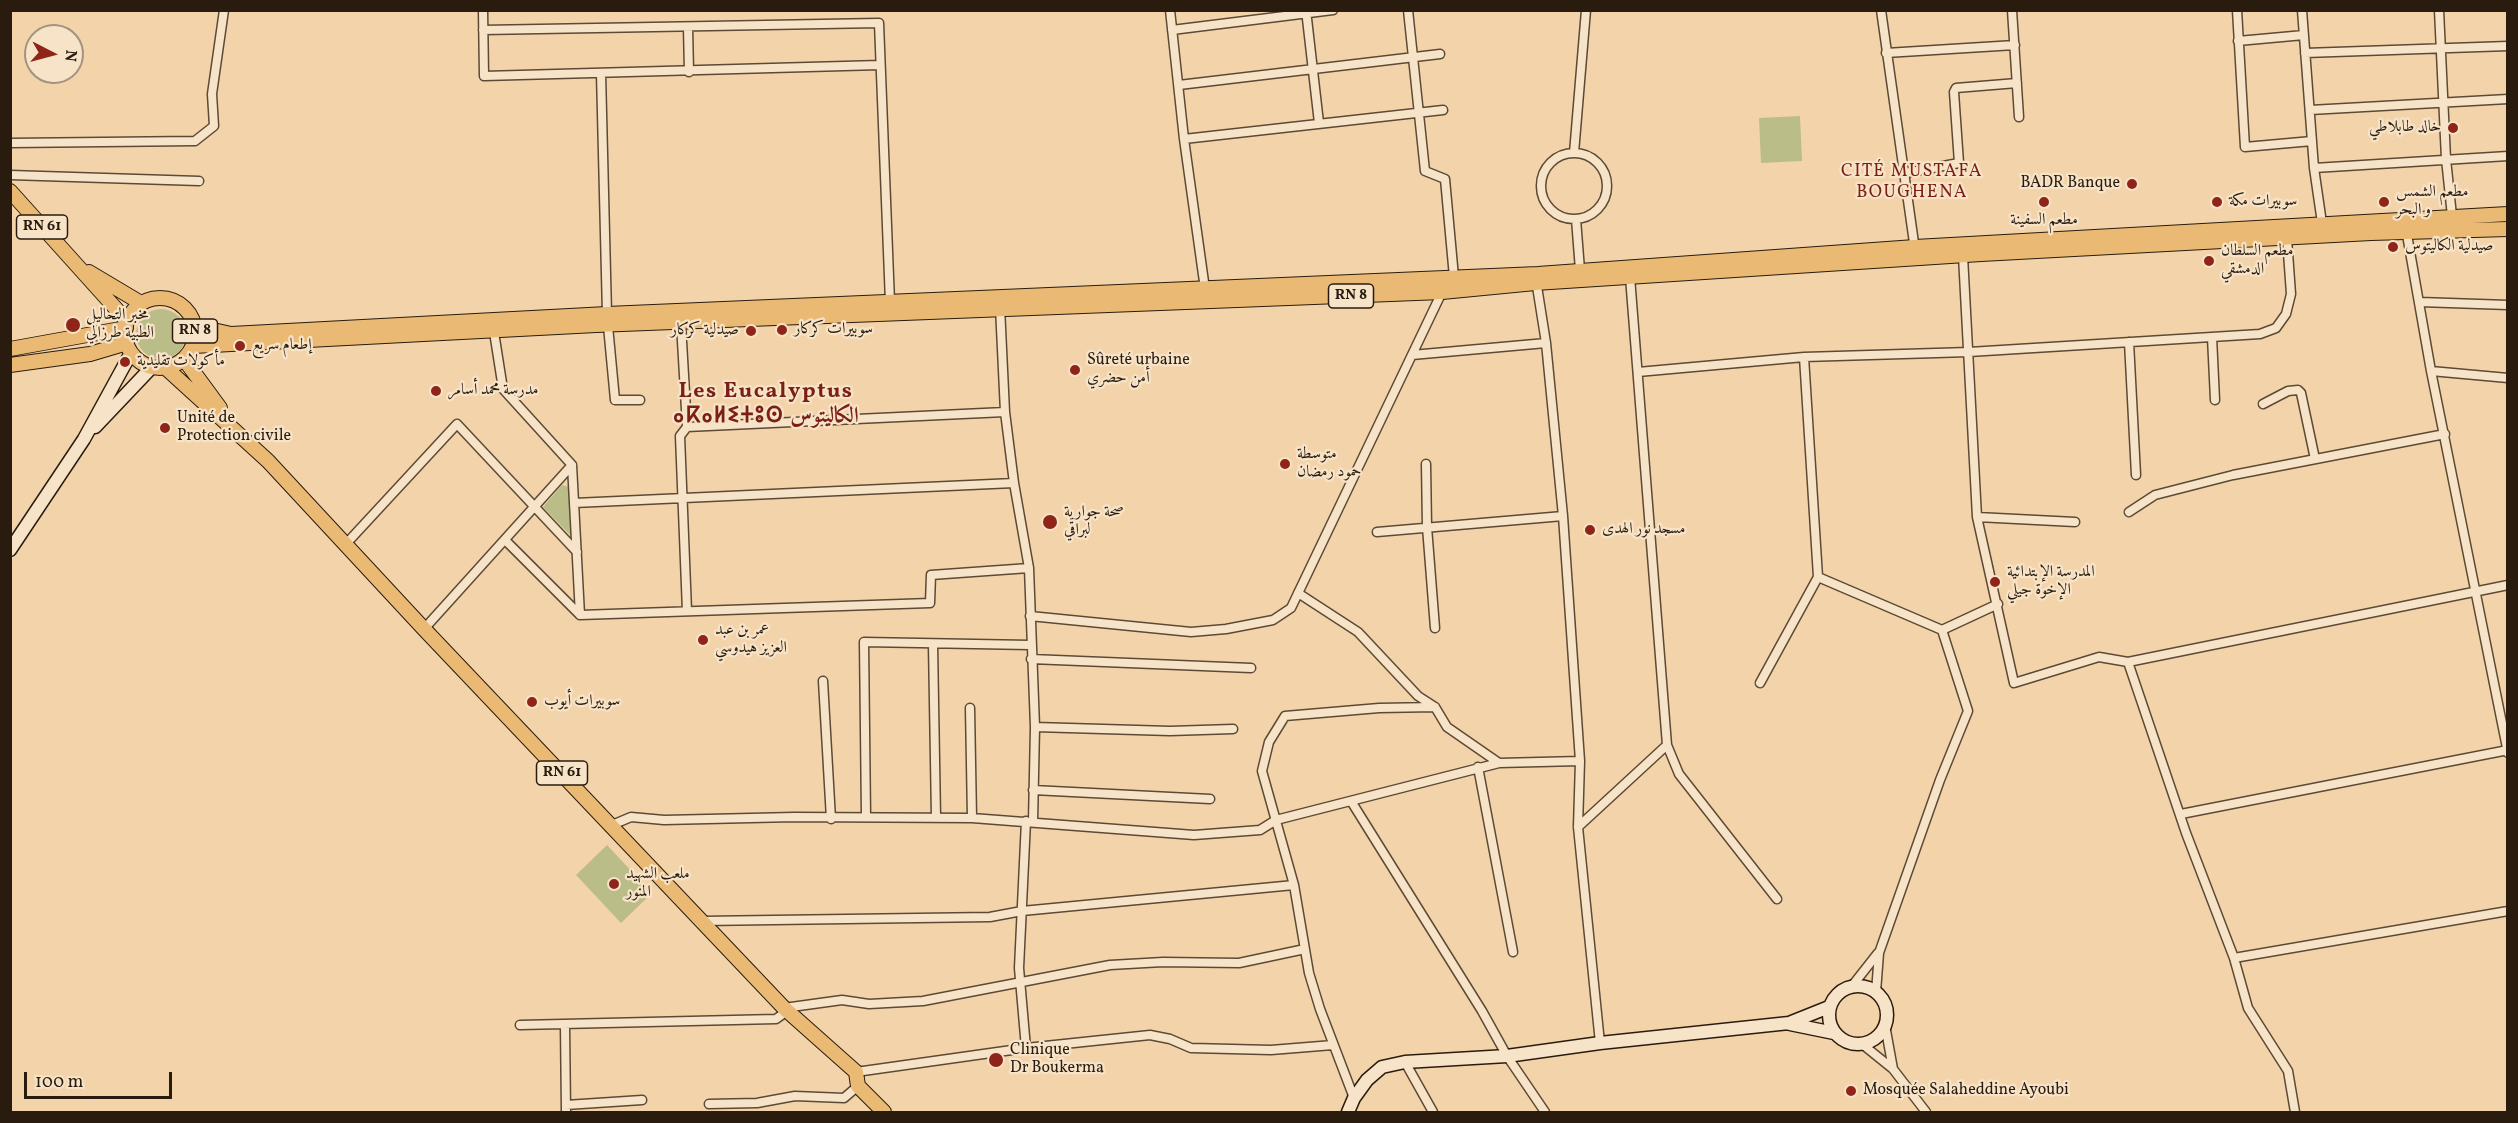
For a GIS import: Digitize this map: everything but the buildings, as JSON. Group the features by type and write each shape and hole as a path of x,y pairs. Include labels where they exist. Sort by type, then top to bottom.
{"main road":[{"name":"RN 61","path":"10,191 127,325"},
{"name":"RN 8","path":"195,326 231,334 608,320 890,302 1000,303 1442,292 1580,270 1916,253 1963,256 2287,239 2405,226 2452,216 2508,214"},
{"name":"RN 8","path":"193,346 494,332 608,320 681,324 1205,289 1455,277 1630,277 2322,223 2508,228"},
{"name":"RN 61","path":"74,264 141,303"},
{"name":"RN 8","path":"141,303 153,298 175,300 191,315 195,326 193,346 184,359 167,369"},
{"path":"141,303 127,325 129,348 139,362 151,368 167,369"},
{"path":"10,349 127,325"},
{"path":"10,366 129,348"},
{"name":"RN 61","path":"184,359 238,432"},
{"name":"RN 61","path":"167,369 268,461 701,921 857,1079 884,1113"}],"street":[{"path":"10,143 195,141 214,126 212,94 224,10"},
{"path":"483,10 484,76 690,72 880,64"},
{"path":"1170,10 1184,140 1205,289"},
{"path":"1172,30 1333,10"},
{"path":"1408,10 1425,171 1445,179 1455,277"},
{"path":"1574,153 1586,10"},
{"path":"1881,10 1916,253"},
{"path":"2012,10 2019,117"},
{"path":"2236,10 2245,147 2312,141"},
{"path":"2302,10 2314,168 2322,223"},
{"path":"2439,10 2446,159 2452,216"},
{"path":"1306,12 1319,123"},
{"path":"483,30 879,23 890,302"},
{"path":"688,27 690,72"},
{"path":"2238,41 2304,35"},
{"path":"1886,53 2015,45"},
{"path":"2305,53 2508,46"},
{"path":"1179,85 1440,54"},
{"path":"601,74 608,320 615,400 640,399"},
{"path":"1906,173 1959,162 1954,92 1956,88 2017,83"},
{"path":"2310,110 2508,99"},
{"path":"1184,140 1319,123 1418,115 1443,110"},
{"path":"1574,153 1592,158 1601,166 1606,177 1607,188 1603,201 1587,217 1576,219 1563,217 1553,212 1545,203 1541,192 1541,180 1545,170 1553,160 1563,154 1574,153"},
{"path":"2314,168 2508,156"},
{"path":"10,175 199,181"},
{"path":"1576,219 1580,270"},
{"path":"2181,814 2507,751 2431,371 2405,226"},
{"path":"1638,372 1804,357 1969,352 2260,334 2276,328 2286,314 2291,294 2287,239"},
{"path":"1963,256 1977,517 2014,683 2099,657 2128,662 2508,585"},
{"path":"1630,277 1667,745 1679,774 1777,899"},
{"path":"1537,278 1546,343 1563,516 1580,761 1578,827 1600,1042"},
{"path":"1030,616 1191,632 1226,629 1273,620 1292,608 1442,292"},
{"path":"2420,302 2508,305"},
{"path":"1000,303 1005,412 1014,483 1029,568 1030,645 1035,727 1033,790 1019,968 1026,1048"},
{"path":"681,324 687,427 680,436 687,611"},
{"path":"494,332 503,389 572,465 580,615"},
{"path":"2212,337 2215,399"},
{"path":"2129,342 2136,475"},
{"path":"1412,354 1546,343"},
{"path":"10,550 84,439 129,348"},
{"path":"1761,683 1818,577 1804,357"},
{"path":"84,439 151,368"},
{"path":"2431,371 2508,378"},
{"path":"2263,404 2288,391 2298,390 2301,393 2315,459"},
{"path":"687,427 1005,412"},
{"path":"345,545 457,424 577,552"},
{"path":"2129,512 2155,495 2233,475 2445,434"},
{"path":"1426,464 1427,527 1435,628"},
{"path":"424,629 572,465"},
{"path":"574,503 1014,483"},
{"path":"1377,532 1563,516"},
{"path":"1977,517 2075,522"},
{"path":"505,540 580,615 930,603 931,575 1029,568"},
{"path":"1818,577 1942,630 1998,604"},
{"path":"1298,593 1358,632 1418,696 1435,707 1447,727 1499,763"},
{"path":"1876,992 1879,953 1940,780 1968,711 1942,630"},
{"path":"866,817 864,642 1030,645"},
{"path":"933,644 936,818"},
{"path":"1031,659 1251,668"},
{"path":"2128,662 2234,958 2248,1008 2288,1071 2295,1113"},
{"path":"823,681 831,819"},
{"path":"1354,1098 1333,1045 1309,973 1294,885 1262,771 1269,742 1285,716 1379,708 1435,707"},
{"path":"970,708 972,818"},
{"path":"1035,727 1170,731 1233,729"},
{"path":"1578,827 1667,745"},
{"path":"612,825 631,817 664,820 794,817 972,818 1194,835 1260,830 1276,820 1478,767 1499,763 1580,761"},
{"path":"1478,767 1513,952"},
{"path":"1033,790 1210,799"},
{"path":"1351,801 1482,1011 1507,1056 1545,1113"},
{"path":"701,921 990,917 1022,911 1294,885"},
{"path":"2234,958 2508,911"},
{"path":"520,1025 565,1026 776,1019 786,1009 842,999 869,1004 923,1001 1110,964 1239,963 1305,949"},
{"path":"1852,986 1879,953"},
{"path":"1348,1113 1354,1098 1367,1080 1383,1067 1405,1062 1507,1056 1600,1042 1789,1023 1829,1007 1838,993 1852,986 1861,985 1876,992 1885,1004 1887,1018 1876,1038 1862,1044 1847,1042 1834,1033 1789,1023"},
{"path":"1829,1007 1830,1025 1834,1033"},
{"path":"1885,1025 1893,1069"},
{"path":"565,1026 566,1109 642,1101"},
{"path":"709,1104 757,1102 795,1096 844,1098 857,1079 1026,1048 1150,1035 1170,1039 1191,1048 1271,1050 1333,1045"},
{"path":"1862,1044 1893,1069 1926,1113"},
{"path":"1405,1062 1433,1113"}],"green space":[{"path":"1800,116 1802,161 1761,163 1759,118"},
{"path":"161,309 179,316 186,334 179,352 161,359 143,352 136,334 143,316"},
{"path":"562,485 569,487 571,536 543,507"},
{"name":"ملعب الشهيد المنور","path":"607,845 652,893 621,923 576,875"}],"place":[{"name":"خالد طابلاطي","path":"2453,128"},
{"name":"BADR Banque","path":"2132,184"},
{"name":"مطعم السفينة","path":"2044,202"},
{"name":"سوبيرات مكة","path":"2217,202"},
{"name":"مطعم الشمس و البحر","path":"2384,202"},
{"name":"صيدلية الكاليتوس","path":"2393,247"},
{"name":"مطعم السلطان الدمشقي","path":"2209,261"},
{"name":"مخبر التحاليل الطبية طرزالي","path":"73,325"},
{"name":"سوبيرات كركار","path":"782,330"},
{"name":"صيدلية كركار","path":"751,331"},
{"name":"إطعام سريع","path":"240,346"},
{"name":"مأكولات تقليدية","path":"125,362"},
{"name":"Sûreté urbaine أمن حضري","path":"1075,370"},
{"name":"مدرسة محمد أسامر","path":"436,391"},
{"name":"Unité de Protection civile","path":"165,428"},
{"name":"متوسطة حمود رمضان","path":"1285,464"},
{"name":"صحة جوارية لبراقي","path":"1050,522"},
{"name":"مسجد نور الهدى","path":"1590,530"},
{"name":"المدرسة الإبتدائية الإخوة جيلي","path":"1995,582"},
{"name":"عمر بن عبد العزيز هيدوسي","path":"703,640"},
{"name":"سوبيرات أيوب","path":"532,702"},
{"name":"ملعب الشهيد المنور","path":"614,884"},
{"name":"Clinique Dr Boukerma","path":"996,1060"},
{"name":"Mosquée Salaheddine Ayoubi","path":"1851,1091"}],"district":[{"name":"CITÉ MUSTAFA BOUGHENA","path":"1912,183"},
{"name":"Les Eucalyptus ⴰⴽⴰⵍⵉⵜⵓⵙ الكاليتوس","path":"766,406"}]}
